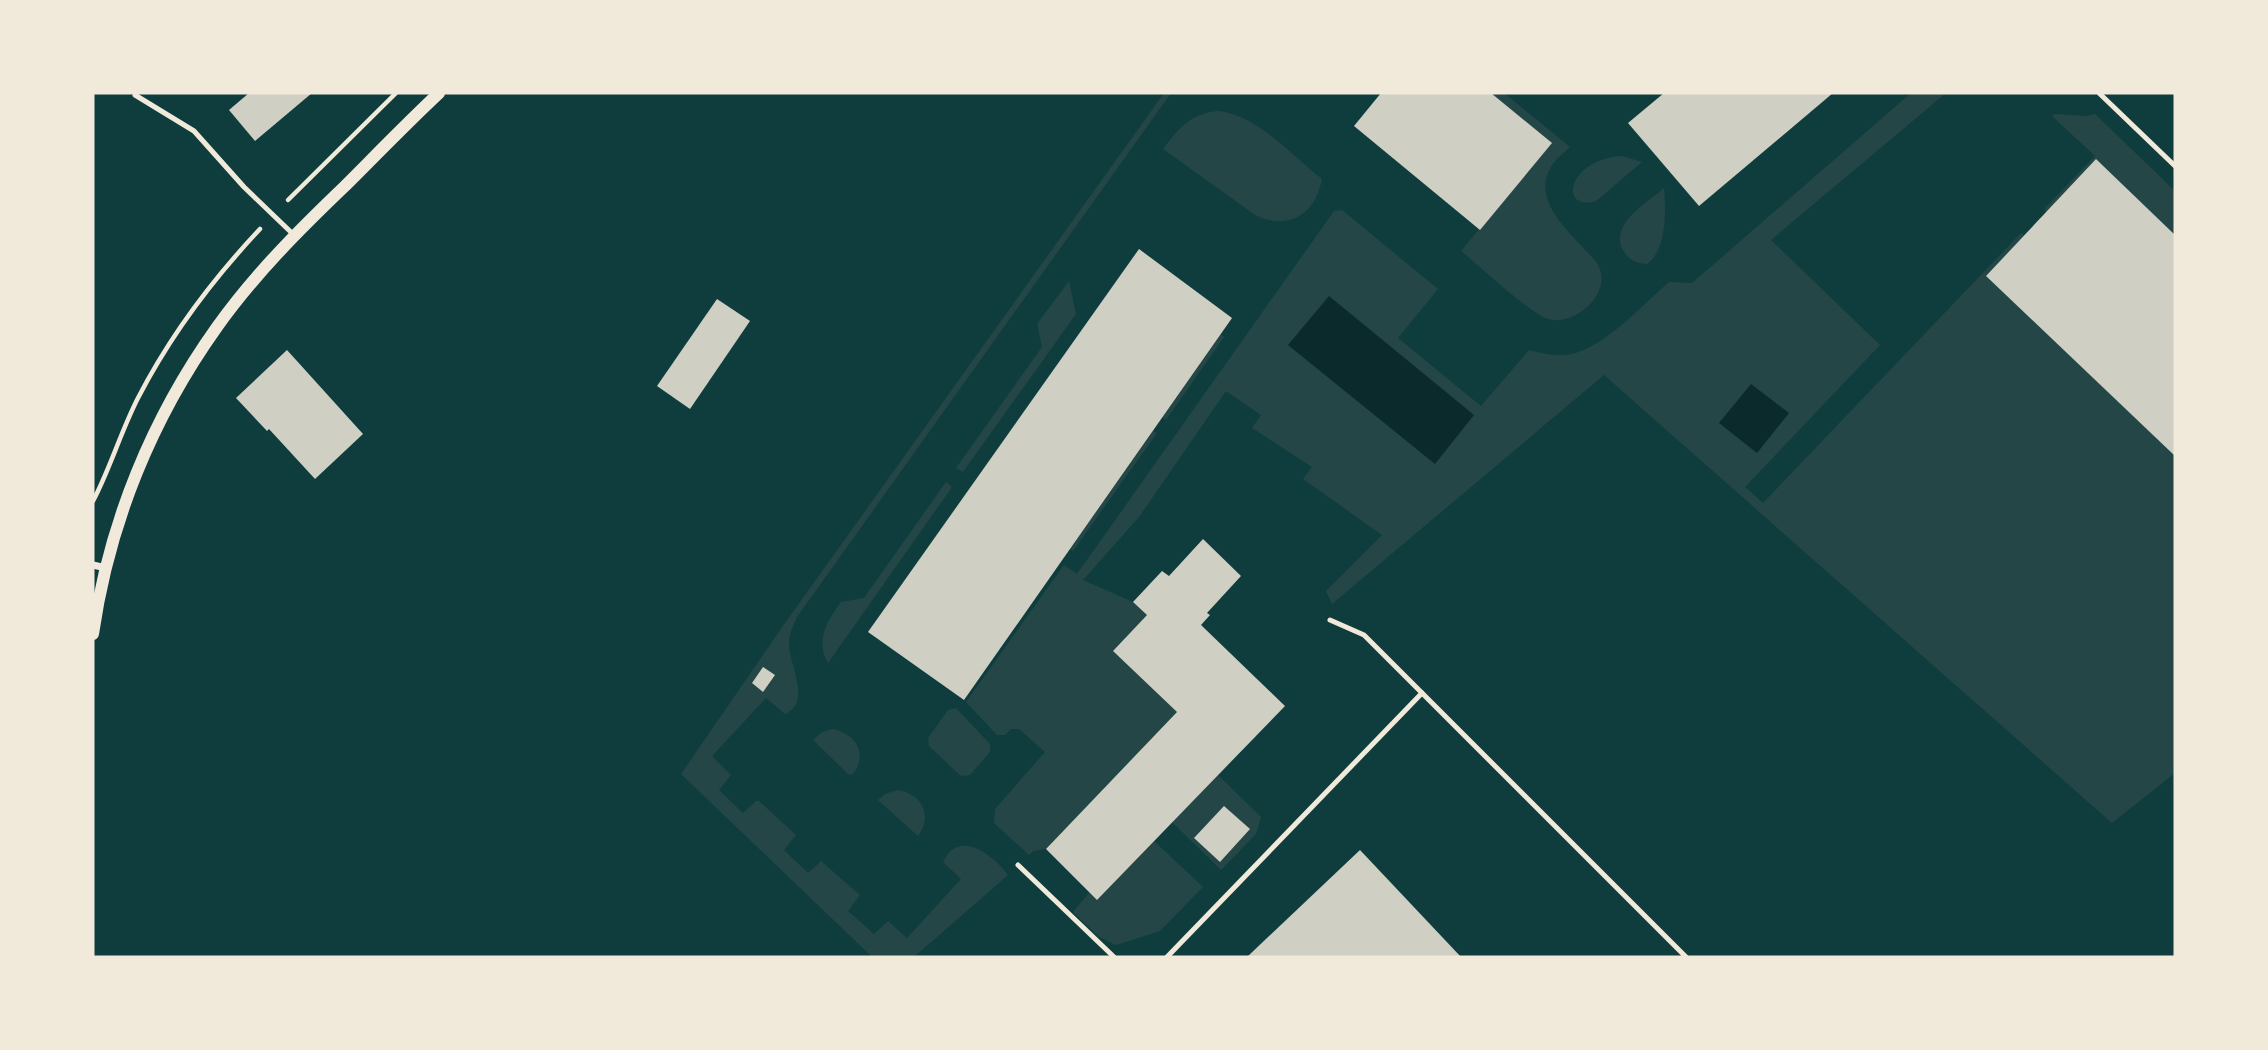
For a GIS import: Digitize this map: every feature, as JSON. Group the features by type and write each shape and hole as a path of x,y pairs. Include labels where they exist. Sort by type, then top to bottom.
{"street":[{"path":"93,634 99,566 150,442 173,397 217,326 295,236 439,93"}],"lane":[{"path":"2099,93 2175,166"},
{"path":"135,95 194,131 244,187 295,236"},
{"path":"1331,620 1364,635 1686,957"},
{"path":"1167,957 1422,694"},
{"path":"1018,865 1114,957"}],"shaded area":[{"path":"1164,93 1171,93 797,617 790,633 789,644 798,692 793,708 785,714 766,698 712,756 731,775 719,790 743,813 759,801 796,835 784,850 808,873 821,861 860,895 848,911 874,934 888,921 907,938 961,879 943,862 950,852 958,847 976,848 985,853 1008,875 914,957 872,957 681,774 785,623"},
{"path":"1491,93 1504,93 1570,147 1551,167 1546,180 1546,194 1558,219 1596,262 1602,280 1591,303 1580,312 1562,320 1548,319 1540,315 1461,251 1551,143"},
{"path":"1911,93 1946,93 1771,240 1880,345 1745,487 1763,503 2021,233 2024,236 1986,276 2175,456 2175,773 2112,823 1604,375 1332,604 1326,591 1382,535 1303,479 1312,467 1252,428 1261,415 1226,391 1139,517 1083,580 1133,602 1147,615 1113,651 1177,712 1046,849 1033,851 1029,855 994,823 995,809 1045,752 1019,729 1011,729 1005,735 997,735 966,702 1064,565 1077,574 1334,211 1342,210 1438,289 1398,338 1481,406 1529,350 1561,355 1584,350 1623,324 1669,282 1692,283"},
{"path":"1219,111 1233,114 1261,128 1322,179 1319,192 1307,210 1289,220 1279,221 1255,215 1163,149 1193,118"},
{"path":"2095,114 2175,191 2175,235 2097,160 2047,212 2044,209 2095,156 2052,116"},
{"path":"1622,156 1642,162 1596,201 1584,202 1576,199 1574,184 1580,174 1604,159"},
{"path":"1664,188 1665,218 1662,240 1654,258 1647,264 1637,262 1624,252 1620,242 1621,233 1631,216"},
{"path":"1069,281 1076,314 963,472 956,468 1042,347 1037,324"},
{"path":"1329,296 1474,415 1435,464 1288,345"},
{"path":"1220,334 1224,337 1166,420 1162,417"},
{"path":"1751,384 1789,413 1757,453 1719,423"},
{"path":"1153,431 1157,433 1073,551 1070,549"},
{"path":"946,482 952,487 828,663 824,655 824,631 836,609 841,602 864,598"},
{"path":"956,708 990,744 990,752 970,775 961,776 929,746 928,738 948,710"},
{"path":"833,729 848,735 858,746 859,760 852,775 813,740 822,732"},
{"path":"1218,775 1261,817 1256,834 1221,870 1172,822"},
{"path":"897,790 913,796 925,813 925,821 918,836 878,800"},
{"path":"1154,841 1203,887 1160,931 1116,945 1099,937 1073,912 1089,893 1097,899"}],"building":[{"path":"249,93 312,93 255,141 229,110"},
{"path":"1381,93 1491,93 1552,143 1480,230 1354,126"},
{"path":"1664,93 1833,93 1699,206 1628,123"},
{"path":"2096,159 2175,235 2175,456 1986,276"},
{"path":"1139,249 1232,318 964,700 868,632"},
{"path":"717,299 750,321 690,409 657,386"},
{"path":"287,350 363,434 315,479 236,398"},
{"path":"1203,539 1241,576 1207,613 1210,615 1201,625 1285,706 1097,900 1046,849 1177,712 1113,651 1147,615 1133,602 1162,571 1169,576"},
{"path":"763,667 775,675 763,692 752,683"},
{"path":"1224,806 1250,829 1220,862 1194,838"},
{"path":"1360,850 1461,957 1247,957"}]}
